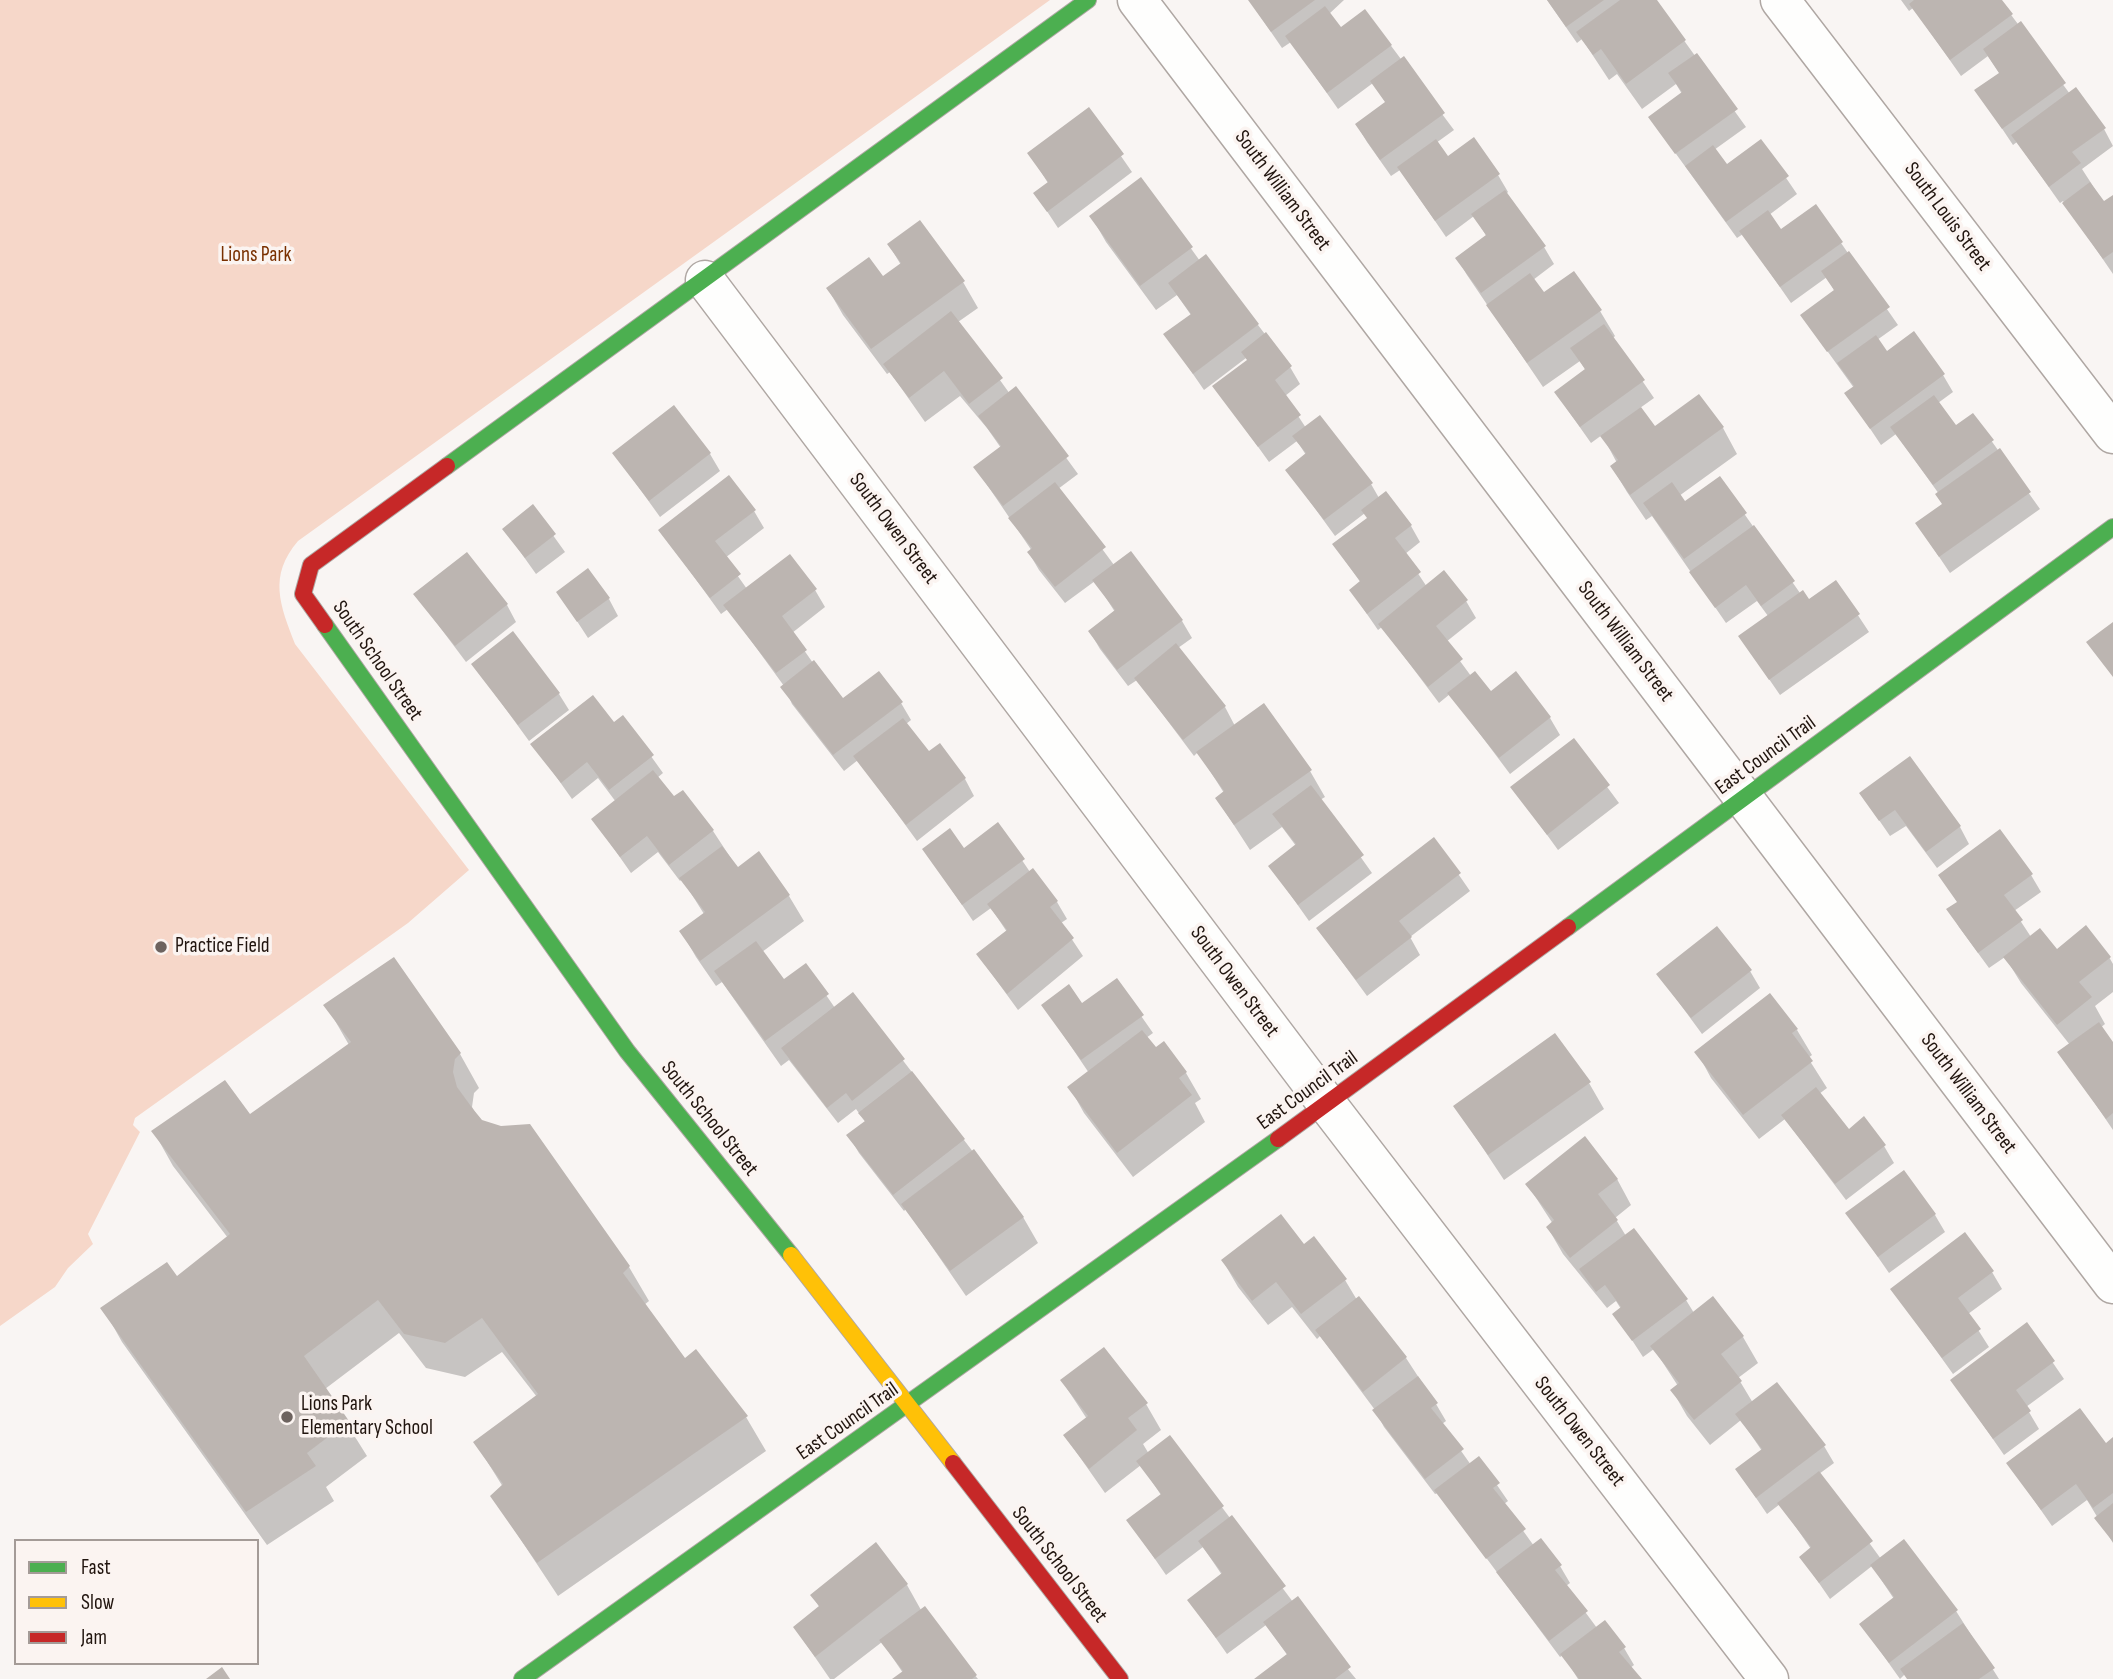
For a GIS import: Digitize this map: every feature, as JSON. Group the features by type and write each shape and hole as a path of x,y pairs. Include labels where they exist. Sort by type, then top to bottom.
{"street":[{"path":"705,280 1088,0"},
{"name":"South William Street","path":"1137,0 2113,1284"},
{"name":"South Louis Street","path":"1780,0 2113,434"},
{"name":"South School Street","path":"705,280 311,565 303,594 626,1051 909,1405 1120,1679"},
{"name":"South Owen Street","path":"705,280 1327,1104 1769,1679"},
{"name":"East Council Trail","path":"522,1679 1327,1104 2113,527"}],"green space":[{"name":"Lions Park","path":"0,0 1050,0 298,541 283,566 280,579 281,604 295,644 469,870 408,923 135,1118 133,1125 140,1132 88,1234 93,1244 68,1268 55,1287 0,1326"}],"building":[{"path":"1248,0 1315,0 1271,32"},
{"path":"1547,0 1604,0 1566,27"},
{"path":"1620,0 1657,0 1686,40 1626,84 1601,49 1593,55 1576,32"},
{"path":"1914,0 2002,0 2013,14 1950,60 1909,4"},
{"path":"1325,6 1341,27 1365,9 1392,45 1327,93 1285,36"},
{"path":"2021,21 2066,83 2002,129 1974,90 1999,73 1983,49"},
{"path":"1697,53 1738,109 1675,154 1648,117 1682,92 1668,73"},
{"path":"1404,56 1445,113 1380,160 1355,124 1385,102 1370,81"},
{"path":"2076,87 2106,128 2072,152 2081,163 2049,187 2011,135"},
{"path":"1089,107 1124,154 1047,212 1033,193 1048,182 1027,153"},
{"path":"1474,137 1500,174 1435,221 1397,167 1436,139 1448,156"},
{"path":"1761,139 1789,176 1726,222 1685,166 1713,145 1727,164"},
{"path":"1141,177 1193,247 1140,286 1089,216"},
{"path":"2090,182 2104,201 2113,195 2113,252 2103,259 2062,203"},
{"path":"1505,190 1546,246 1481,293 1455,258 1486,235 1471,214"},
{"path":"1816,204 1843,242 1780,287 1739,231 1768,210 1781,229"},
{"path":"920,220 965,281 871,349 826,288 869,257 883,276 901,263 887,244"},
{"path":"1849,251 1890,307 1827,352 1800,315 1834,290 1821,271"},
{"path":"1206,254 1259,324 1193,374 1163,334 1191,314 1168,283"},
{"path":"1574,271 1602,310 1527,363 1486,305 1530,273 1544,292"},
{"path":"951,311 1003,378 969,404 944,371 909,398 883,364"},
{"path":"1604,324 1645,380 1580,427 1554,392 1585,369 1570,348"},
{"path":"1914,331 1945,374 1870,429 1844,393 1854,386 1837,363 1876,335 1887,351"},
{"path":"1266,332 1292,366 1275,380 1301,415 1258,447 1212,386 1247,360 1241,352"},
{"path":"1016,386 1069,456 1003,506 973,467 1001,446 978,416"},
{"path":"1699,394 1724,427 1630,495 1610,466 1618,460 1600,436 1641,407 1655,426"},
{"path":"1934,395 1956,425 1973,413 1994,440 1933,485 1890,427"},
{"path":"674,405 711,453 649,501 612,453"},
{"path":"1320,415 1373,483 1324,520 1285,470 1306,453 1292,436"},
{"path":"2000,448 2031,492 1939,557 1915,523 1942,504 1935,494"},
{"path":"729,475 756,510 715,541 741,574 710,598 658,530"},
{"path":"1720,476 1747,513 1684,559 1643,503 1672,482 1685,501"},
{"path":"1055,482 1106,547 1055,587 1027,552 1032,548 1008,518"},
{"path":"1386,491 1412,525 1395,538 1421,572 1367,614 1349,590 1360,581 1332,544 1367,518 1361,510"},
{"path":"533,504 556,534 525,558 502,529"},
{"path":"1754,525 1795,581 1761,606 1746,585 1715,608 1689,572"},
{"path":"1131,551 1183,620 1117,670 1088,631 1115,610 1092,580"},
{"path":"467,552 508,604 455,646 413,594"},
{"path":"790,554 817,589 782,616 807,650 776,673 723,605"},
{"path":"588,568 610,598 577,622 556,592"},
{"path":"1444,570 1468,600 1436,626 1463,659 1428,687 1378,624"},
{"path":"1836,580 1860,614 1769,680 1738,636 1803,590 1809,599"},
{"path":"2113,622 2113,677 2086,642"},
{"path":"513,631 560,693 518,725 471,664"},
{"path":"1176,643 1226,706 1183,740 1134,678"},
{"path":"814,660 843,698 879,671 903,702 833,755 780,687"},
{"path":"1475,671 1491,691 1516,671 1551,717 1499,758 1447,693"},
{"path":"593,695 614,722 623,715 654,755 609,790 587,762 561,783 530,744"},
{"path":"1264,703 1312,770 1234,825 1215,798 1224,791 1196,752"},
{"path":"903,718 929,751 940,743 966,778 906,825 853,756"},
{"path":"1574,738 1610,785 1547,835 1510,787"},
{"path":"1910,756 1961,826 1926,852 1895,810 1879,821 1859,793"},
{"path":"653,770 674,796 683,790 714,830 669,865 647,836 620,857 591,819"},
{"path":"1311,785 1364,855 1298,905 1268,866 1296,844 1272,814"},
{"path":"998,822 1025,859 962,905 922,849 950,828 964,848"},
{"path":"2000,829 2033,874 2004,895 2023,920 1978,953 1946,909 1957,902 1938,875"},
{"path":"1434,837 1461,873 1399,921 1412,937 1356,980 1316,928"},
{"path":"722,846 738,867 759,851 790,895 700,961 679,931 705,912 679,878"},
{"path":"1033,868 1058,901 1050,907 1074,938 1007,994 976,954 1007,930 987,904"},
{"path":"2086,925 2111,957 2079,982 2092,997 2057,1025 2003,957 2040,928 2057,949"},
{"path":"1717,926 1752,970 1691,1018 1656,974"},
{"path":"756,941 784,979 806,963 829,994 765,1041 714,971"},
{"path":"394,957 461,1053 455,1059 453,1072 457,1087 473,1109 482,1120 501,1126 530,1124 630,1266 623,1273 685,1358 696,1349 748,1416 537,1563 490,1496 503,1484 473,1442 538,1394 482,1318 445,1343 404,1334 378,1300 304,1356 349,1421 307,1453 316,1466 246,1512 100,1308 167,1262 177,1276 230,1234 151,1131 225,1080 250,1114 351,1042 323,1005"},
{"path":"1117,978 1144,1015 1081,1060 1041,1005 1069,984 1082,1003"},
{"path":"853,992 905,1059 852,1101 846,1093 827,1108 781,1048"},
{"path":"1770,993 1798,1029 1792,1033 1813,1061 1743,1115 1694,1052"},
{"path":"2099,1022 2113,1042 2113,1113 2106,1119 2057,1052"},
{"path":"1142,1030 1156,1047 1164,1041 1187,1072 1179,1078 1192,1095 1117,1153 1067,1087"},
{"path":"1555,1033 1591,1082 1488,1155 1453,1106"},
{"path":"912,1071 965,1139 893,1195 846,1135 865,1121 858,1113"},
{"path":"1816,1087 1849,1129 1864,1116 1886,1145 1835,1184 1781,1115"},
{"path":"1585,1136 1618,1179 1598,1194 1618,1220 1570,1258 1546,1227 1554,1220 1525,1184"},
{"path":"974,1149 1024,1217 950,1271 901,1204"},
{"path":"1904,1170 1936,1214 1878,1257 1845,1213"},
{"path":"1281,1214 1304,1244 1314,1236 1347,1279 1301,1314 1276,1282 1252,1301 1221,1260"},
{"path":"1634,1228 1688,1299 1632,1341 1612,1314 1621,1307 1605,1285 1596,1292 1579,1269"},
{"path":"1965,1232 1994,1271 1958,1298 1981,1329 1942,1358 1890,1289"},
{"path":"1359,1296 1407,1357 1363,1392 1315,1330"},
{"path":"1713,1296 1744,1336 1721,1354 1742,1381 1694,1420 1670,1390 1679,1383 1650,1346"},
{"path":"2027,1322 2055,1361 2016,1390 2031,1411 1993,1439 1950,1380"},
{"path":"1104,1347 1148,1403 1128,1418 1137,1430 1089,1469 1063,1435 1088,1416 1060,1380"},
{"path":"1418,1376 1438,1403 1431,1408 1464,1449 1425,1479 1372,1410"},
{"path":"1777,1382 1826,1445 1756,1498 1735,1469 1762,1449 1735,1414"},
{"path":"2080,1408 2106,1443 2113,1437 2113,1493 2093,1508 2076,1484 2041,1510 2006,1463"},
{"path":"1170,1435 1224,1506 1155,1559 1126,1520 1161,1494 1136,1461"},
{"path":"1479,1456 1500,1483 1493,1488 1526,1529 1486,1559 1434,1490"},
{"path":"1819,1471 1873,1541 1819,1583 1799,1557 1811,1547 1777,1503"},
{"path":"2113,1503 2113,1542 2094,1518"},
{"path":"1232,1515 1286,1586 1216,1638 1187,1600 1222,1573 1198,1541"},
{"path":"1541,1538 1562,1565 1555,1570 1588,1611 1549,1641 1496,1572"},
{"path":"1904,1539 1958,1610 1889,1663 1859,1624 1894,1597 1870,1565"},
{"path":"876,1542 908,1584 815,1657 793,1627 819,1606 810,1595"},
{"path":"1298,1596 1351,1667 1335,1679 1254,1679 1287,1654 1263,1622"},
{"path":"925,1606 977,1675 972,1679 892,1679 903,1671 879,1640"},
{"path":"1605,1620 1626,1647 1619,1652 1642,1679 1579,1679 1560,1654"},
{"path":"1963,1623 1995,1668 1979,1679 1907,1679 1900,1669"},
{"path":"222,1667 230,1679 206,1679"}],"traffic: fast":[{"path":"447,466 1088,0"},
{"path":"1568,927 2113,527"},
{"path":"325,625 627,1051 791,1255"},
{"path":"522,1679 1278,1139"}],"traffic: slow":[{"path":"791,1255 953,1463"}],"traffic: jam":[{"path":"325,625 303,594 311,565 447,466"},
{"path":"1278,1139 1568,927"},
{"path":"953,1463 1120,1679"}],"place":[{"name":"Practice Field","path":"161,947"},
{"name":"Lions Park Elementary School","path":"287,1417"}]}
